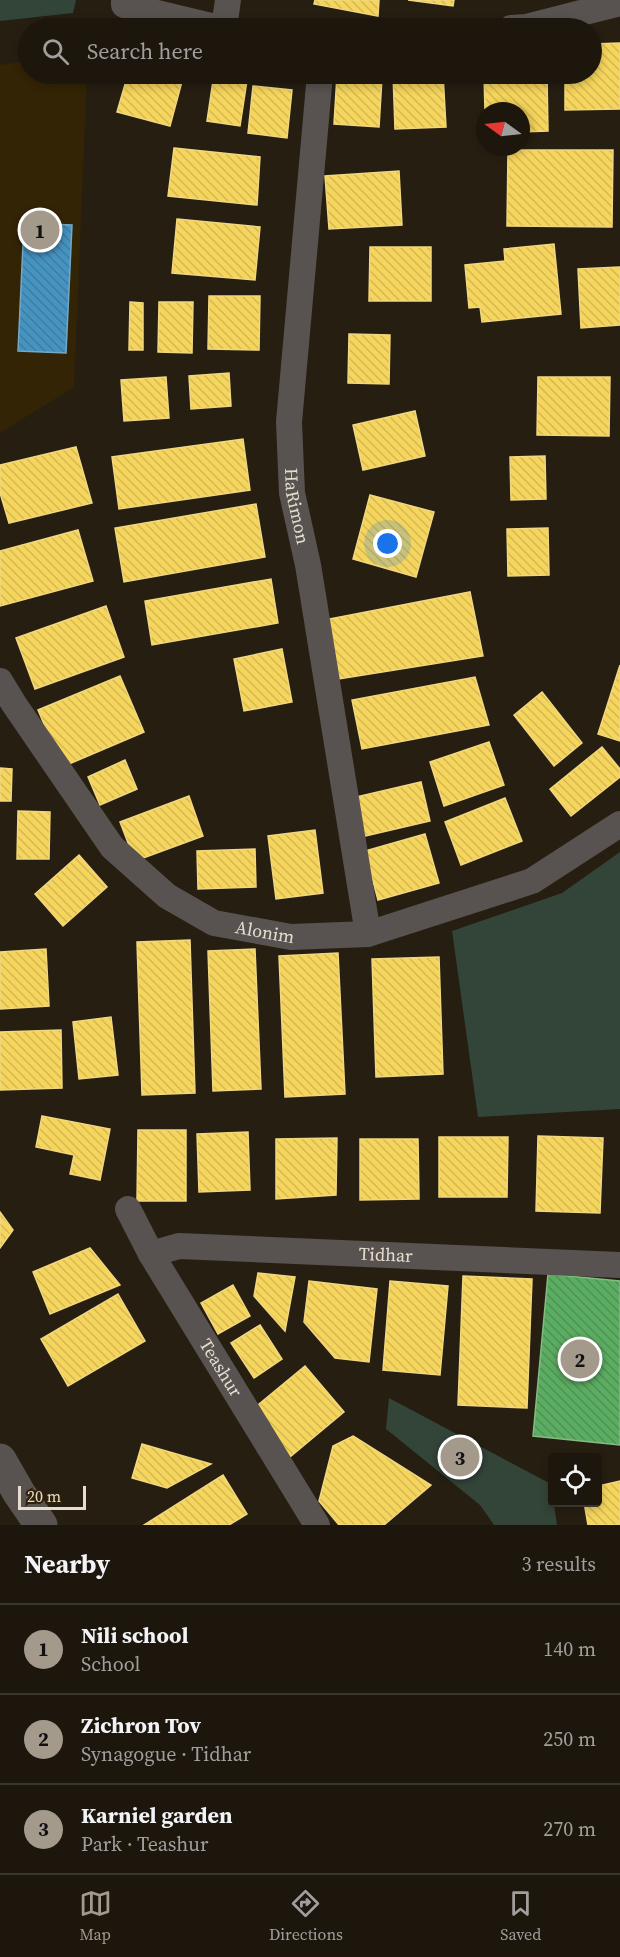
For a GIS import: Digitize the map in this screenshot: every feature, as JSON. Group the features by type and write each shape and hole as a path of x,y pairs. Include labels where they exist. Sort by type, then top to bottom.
{"street":[{"path":"124,0 124,5 178,18"},
{"path":"225,18 228,0"},
{"path":"561,18 620,3"},
{"name":"HaRimon","path":"319,84 289,422 292,493 308,565 368,934"},
{"name":"Alonim","path":"0,681 112,847 167,896 214,923 291,937 368,934 531,881 620,824"},
{"name":"Teashur","path":"128,1209 152,1254 317,1525"},
{"name":"Tidhar","path":"152,1254 179,1246 620,1265"},
{"path":"0,1460 42,1525"}],"shaded area":[{"path":"18,62 18,84 87,84 74,387 0,433 0,65"}],"green space":[{"path":"0,0 76,0 73,13 0,21"},
{"path":"620,852 620,1109 478,1117 452,931 562,893"},
{"path":"389,1398 548,1482 548,1507 554,1507 557,1525 494,1525 480,1505 386,1429"}],"building: Homes":[{"path":"315,0 379,0 378,16 314,4"},
{"path":"408,0 454,0 453,6"},
{"path":"620,43 620,109 565,110 565,84 602,84 602,44"},
{"path":"125,84 181,84 170,126 117,112"},
{"path":"213,84 246,84 240,126 207,121"},
{"path":"336,84 382,84 379,127 334,124"},
{"path":"393,84 444,84 446,127 395,129"},
{"path":"484,84 547,84 548,131 530,132 530,102 485,102"},
{"path":"253,86 292,90 287,138 248,133"},
{"path":"174,148 260,157 257,205 168,196"},
{"path":"530,150 613,150 612,227 507,226 508,156 530,156"},
{"path":"399,171 402,225 329,229 325,176"},
{"path":"177,219 260,227 255,280 172,273"},
{"path":"554,244 561,314 482,322 480,307 469,308 465,265 505,261 504,249"},
{"path":"370,247 431,247 431,301 369,301"},
{"path":"620,267 620,325 581,328 578,269"},
{"path":"209,296 260,296 259,350 208,349"},
{"path":"130,302 143,303 143,350 129,350"},
{"path":"159,302 193,302 192,353 158,352"},
{"path":"349,334 390,335 389,384 348,383"},
{"path":"229,373 231,406 191,409 189,376"},
{"path":"166,377 169,418 124,421 121,380"},
{"path":"538,377 610,377 609,436 537,435"},
{"path":"415,411 425,456 363,470 353,425"},
{"path":"243,439 250,490 119,509 112,457"},
{"path":"76,447 92,503 9,523 0,493 0,465"},
{"path":"545,456 546,499 511,500 510,457"},
{"path":"370,495 434,512 416,577 353,559"},
{"path":"256,504 265,557 124,582 115,528"},
{"path":"548,528 549,575 508,576 507,529"},
{"path":"78,530 93,581 0,606 0,551"},
{"path":"271,579 278,623 152,645 145,601"},
{"path":"470,592 483,656 339,679 329,619"},
{"path":"106,606 124,657 35,689 16,638"},
{"path":"282,649 292,702 244,711 234,659"},
{"path":"620,665 620,741 598,734"},
{"path":"120,676 144,732 62,767 38,710"},
{"path":"475,677 489,725 362,749 352,700"},
{"path":"542,692 582,743 554,766 514,715"},
{"path":"489,742 504,785 444,806 430,762"},
{"path":"602,747 620,769 620,777 571,816 550,789"},
{"path":"125,760 137,789 100,805 88,777"},
{"path":"0,768 12,769 11,801 0,801"},
{"path":"421,782 430,821 365,836 356,797"},
{"path":"189,796 203,836 135,861 120,822"},
{"path":"505,798 522,841 461,865 445,822"},
{"path":"18,811 50,812 49,859 17,859"},
{"path":"315,830 323,893 276,899 268,836"},
{"path":"425,834 439,883 378,900 365,851"},
{"path":"255,849 256,887 198,889 197,851"},
{"path":"79,855 107,887 63,926 35,894"},
{"path":"190,940 195,1093 142,1095 137,942"},
{"path":"46,949 49,1006 0,1009 0,952"},
{"path":"255,949 261,1089 213,1091 208,951"},
{"path":"338,953 345,1094 285,1097 279,956"},
{"path":"439,957 443,1074 376,1077 372,959"},
{"path":"111,1017 118,1075 79,1079 73,1022"},
{"path":"61,1030 62,1088 0,1090 0,1032"},
{"path":"42,1116 110,1129 100,1180 70,1174 74,1155 36,1147"},
{"path":"138,1130 186,1130 186,1201 137,1201"},
{"path":"248,1132 250,1190 199,1192 197,1134"},
{"path":"538,1136 603,1138 600,1213 536,1211"},
{"path":"439,1137 508,1137 507,1197 439,1197"},
{"path":"337,1138 336,1195 276,1199 276,1139"},
{"path":"360,1139 418,1139 419,1199 360,1200"},
{"path":"0,1212 13,1230 0,1248"},
{"path":"90,1248 120,1285 50,1314 33,1272"},
{"path":"258,1273 295,1277 285,1331 254,1296"},
{"path":"463,1276 532,1279 527,1408 458,1405"},
{"path":"309,1281 377,1289 369,1362 335,1358 304,1322"},
{"path":"390,1281 448,1286 440,1375 383,1370"},
{"path":"233,1285 250,1316 218,1334 201,1303"},
{"path":"118,1294 145,1341 68,1386 41,1339"},
{"path":"260,1325 282,1359 254,1378 231,1343"},
{"path":"305,1366 344,1412 290,1457 252,1410"},
{"path":"353,1436 431,1485 384,1525 339,1525 319,1501 333,1446"},
{"path":"142,1444 211,1464 167,1488 132,1478"},
{"path":"223,1475 247,1514 229,1525 144,1525"},
{"path":"620,1481 620,1525 588,1525 585,1507 602,1507 602,1485"}],"building: Schools":[{"path":"24,223 72,225 66,353 18,351"}],"building: Public":[{"path":"548,1274 620,1281 620,1445 533,1436"}],"place":[{"name":"Nili school","path":"40,230"},
{"name":"Zichron Tov","path":"580,1359"},
{"name":"Karniel garden","path":"460,1457"}]}
